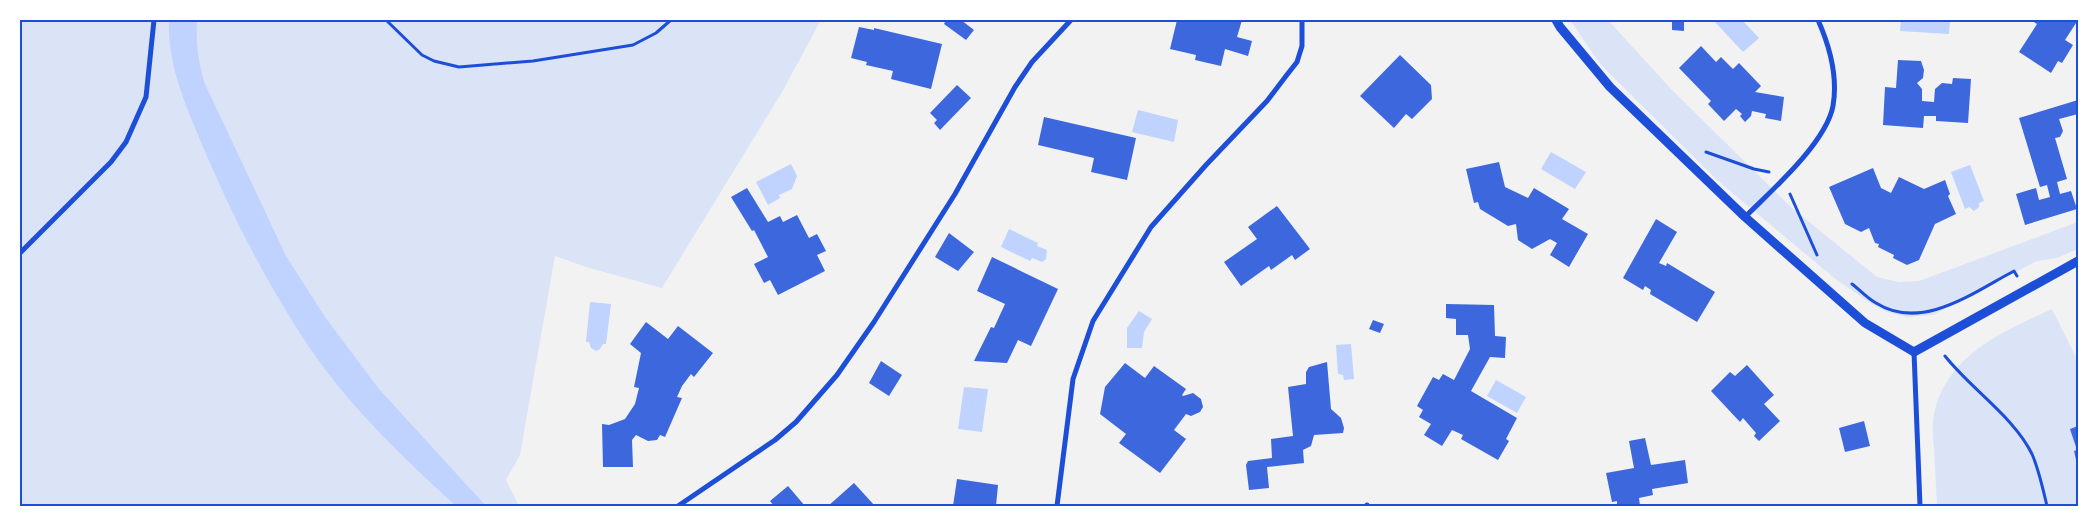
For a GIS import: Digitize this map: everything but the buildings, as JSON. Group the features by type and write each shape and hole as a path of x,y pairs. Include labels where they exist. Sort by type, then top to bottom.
{"street":[{"path":"20,253 111,162 126,142 146,96 154,20"},
{"path":"678,506 775,440 802,416 838,375 955,194 1015,87 1032,62 1071,20"},
{"path":"1057,506 1073,379 1093,321 1151,227 1206,165 1267,102 1297,62 1302,46 1302,20"},
{"path":"1556,20 1560,28 1610,87 1745,217 1865,323 1914,352"},
{"path":"1745,217 1810,148 1824,129 1833,106 1834,81 1831,54 1818,20"},
{"path":"1914,352 2078,261"},
{"path":"1914,352 1920,506"}],"path":[{"path":"386,20 422,55 434,61 459,67 533,62 633,45 656,33 670,20"},
{"path":"1702,150 1754,169 1768,170 1788,190 1810,243 1823,261"},
{"path":"1850,283 1876,303 1889,309 1906,313 1934,311 1952,304 2014,271 2024,290"},
{"path":"1934,342 1956,369 2021,437 2032,454 2047,506"}],"shaded area":[{"path":"20,20 821,20 782,92 662,288 586,267 555,256 520,455 506,480 519,506 20,506"},
{"path":"1570,20 1608,20 1672,90 1792,208 1877,277 1899,282 1919,281 2078,222 2078,249 2057,258 2037,261 1933,315 1907,317 1887,312 1870,303 1833,277 1717,180 1601,65"},
{"path":"2052,309 2078,361 2078,506 1937,506 1933,418 1941,393 1951,376 1964,361 1980,348 2015,326"}],"water":[{"path":"169,20 197,20 198,52 205,84 286,256 325,317 379,389 486,506 456,506 437,489 382,435 347,397 299,332 254,255 203,147 184,101 174,69 169,37"},
{"path":"1715,20 1742,20 1759,38 1743,52"},
{"path":"1901,20 1950,20 1949,34 1900,31"},
{"path":"1138,110 1178,120 1174,142 1132,132"},
{"path":"1551,152 1586,172 1575,189 1541,169"},
{"path":"791,164 797,176 792,189 779,195 780,198 768,205 756,182"},
{"path":"1970,165 1984,201 1979,203 1979,207 1974,211 1969,207 1965,209 1951,172"},
{"path":"1009,229 1038,243 1037,246 1047,250 1046,259 1042,262 1032,258 1030,261 1001,247"},
{"path":"590,302 611,304 606,344 603,344 596,351 591,348 589,342 586,342"},
{"path":"1139,311 1152,319 1144,332 1142,348 1127,348 1127,328"},
{"path":"1351,344 1354,379 1344,380 1343,375 1338,374 1336,345"},
{"path":"1496,380 1526,397 1517,413 1487,396"},
{"path":"964,387 988,389 982,432 958,429"}]}
